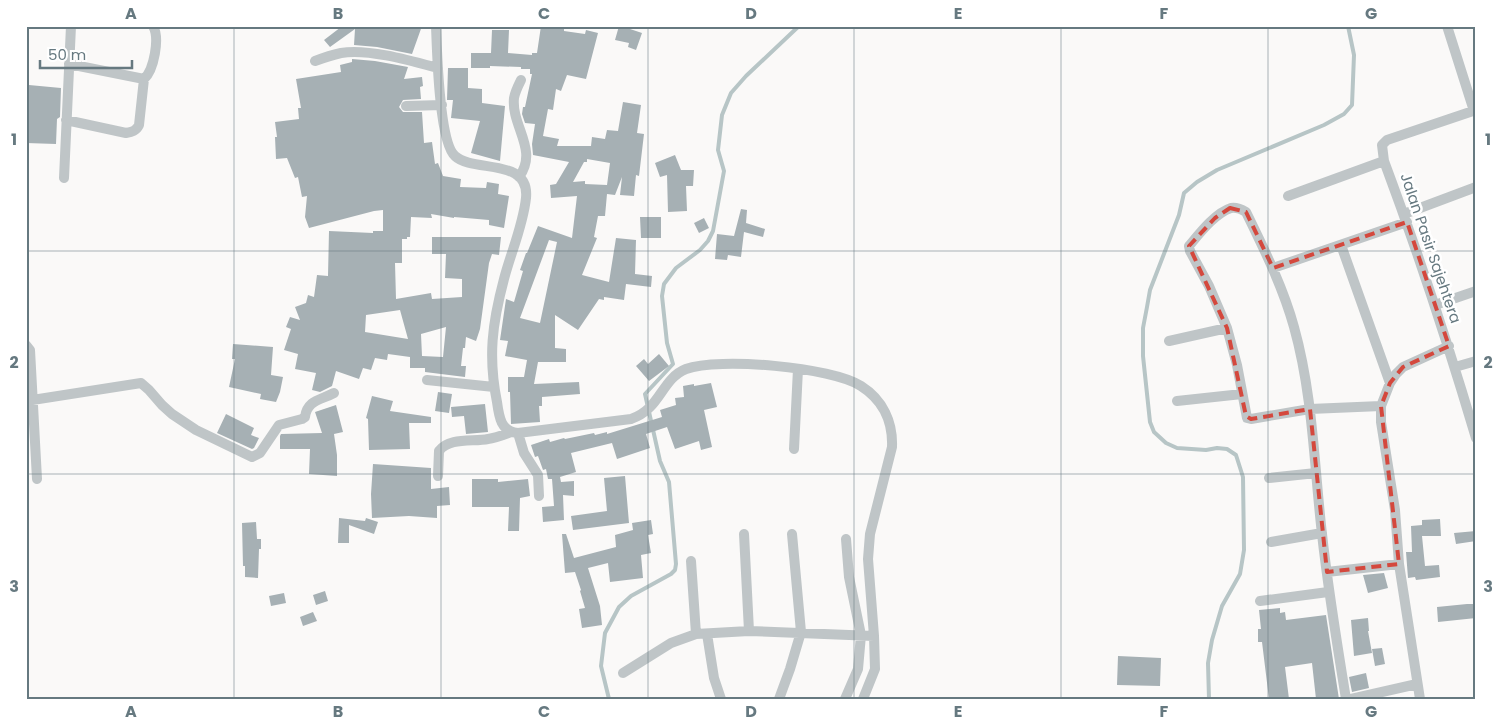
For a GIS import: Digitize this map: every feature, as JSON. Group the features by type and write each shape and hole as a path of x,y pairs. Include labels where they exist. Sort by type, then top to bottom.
{"street":[{"path":"64,178 71,26"},
{"path":"66,120 126,133 137,129 144,79 149,72 157,40 153,26"},
{"path":"436,26 438,68 447,143 454,155 464,161 509,171 519,177 524,186 526,198 503,280 492,340 491,363 501,420 506,429 515,433 524,453 538,475 539,496"},
{"path":"1288,196 1384,160 1382,145 1387,140 1475,110 1447,26"},
{"path":"315,61 342,53 354,52 391,57 438,68"},
{"path":"68,64 144,79"},
{"path":"519,177 524,170 526,144 514,104 514,97 521,80"},
{"path":"406,106 442,105"},
{"name":"Jalan Pasir Sajehtera","path":"1384,160 1449,346 1476,438"},
{"path":"1273,268 1341,245 1476,187"},
{"path":"1346,699 1328,592 1310,409 1305,375 1294,327 1273,268 1246,212 1239,208 1230,208 1202,230 1189,246 1227,328 1237,365 1246,416 1249,419 1310,409 1381,406"},
{"path":"1341,245 1390,384"},
{"path":"1435,305 1476,291"},
{"path":"1169,341 1227,328"},
{"path":"26,344 30,350 30,400 37,479"},
{"path":"1420,699 1399,564 1395,510 1381,406 1390,384 1403,367 1449,346"},
{"path":"1455,368 1476,360"},
{"path":"438,476 440,451 445,446 456,442 489,439 515,433 622,421 639,417 654,404 677,373 698,365 739,364 798,369 847,378 862,386 881,405 890,421 893,434 892,447 868,546 875,669 863,699"},
{"path":"794,449 798,369"},
{"path":"428,380 494,387"},
{"path":"30,400 141,384 150,390 162,405 196,430 252,457 260,453 279,426 302,419 305,417 306,409 311,404 334,394"},
{"path":"1177,401 1242,394"},
{"path":"1269,478 1316,473"},
{"path":"1271,542 1322,533"},
{"path":"744,534 749,631"},
{"path":"779,699 801,632 792,534"},
{"path":"845,699 858,669 861,635 849,577 846,539"},
{"path":"691,561 702,634 721,699"},
{"path":"1327,572 1399,564"},
{"path":"1260,601 1328,592"},
{"path":"623,673 681,638 702,634 749,631 874,636"},
{"path":"1351,699 1417,684"}],"highlighted area":[{"path":"1230,208 1246,212 1273,268 1407,222 1449,346 1403,367 1390,383 1381,406 1399,564 1327,572 1310,409 1251,419 1246,416 1227,328 1189,246 1215,218"}],"building":[{"path":"367,26 422,26 412,54 377,47 354,45 355,29 330,47 324,40 341,27 366,29"},
{"path":"541,26 564,27 564,31 585,34 586,30 598,33 586,79 567,75 561,91 556,89 553,110 548,109 543,136 559,139 557,146 591,146 592,137 605,139 607,130 618,131 623,102 641,105 637,133 644,134 639,176 636,175 634,196 620,195 622,177 615,195 607,194 605,216 598,216 594,237 597,238 582,275 609,282 616,238 636,240 635,274 652,276 651,287 626,284 624,300 604,297 604,300 599,299 578,330 555,315 555,348 566,349 566,362 538,362 534,384 579,382 580,394 542,397 542,406 539,406 540,422 511,424 508,377 524,377 527,360 505,356 508,341 500,340 506,299 514,302 523,271 520,270 538,226 572,238 577,196 551,198 550,185 556,184 569,162 533,155 532,144 535,124 525,123 522,114 532,74 530,74 530,69 490,66 490,68 471,68 471,53 491,53 492,30 509,30 508,53 532,55 532,53 537,53","holes":["587,159 610,163 607,185 585,184 585,181 573,182 584,162 587,162","549,240 557,242 540,323 520,318"]},
{"path":"619,26 631,26 630,29 642,33 636,50 628,47 629,43 615,40"},
{"path":"352,59 375,61 408,67 404,79 422,77 423,86 420,87 421,99 403,100 399,107 403,112 422,112 424,143 432,142 435,164 438,163 443,176 461,179 460,187 486,188 487,182 499,184 498,194 509,196 504,228 489,225 489,220 454,218 431,214 432,218 411,217 410,237 402,239 402,263 395,263 396,299 431,293 432,299 462,297 462,279 445,278 446,254 432,254 432,237 501,237 499,255 492,254 489,263 480,329 476,341 466,337 465,348 463,348 461,366 466,366 465,377 425,372 425,368 410,368 410,357 388,354 387,360 375,358 371,370 363,368 359,379 336,371 332,386 320,392 312,390 316,373 295,369 298,354 284,350 291,329 286,327 290,317 300,320 295,307 306,303 308,295 314,297 317,275 328,276 329,231 373,233 373,231 383,231 383,210 309,228 305,217 307,196 302,197 298,177 295,178 287,158 276,159 275,137 277,137 275,122 299,119 298,108 301,108 296,79 341,72 340,65 352,62","holes":["400,310 408,339 365,332 366,315","446,327 443,357 422,356 421,334"]},
{"path":"448,68 468,68 468,88 482,89 482,103 505,106 500,161 471,153 480,121 451,118 453,100 447,100"},
{"path":"29,85 61,88 60,117 57,119 56,144 26,143"},
{"path":"675,155 681,170 694,170 693,186 686,186 687,211 668,212 667,175 660,177 655,163"},
{"path":"741,209 747,210 746,223 765,229 763,237 744,232 741,257 728,255 727,260 715,259 717,234 734,236"},
{"path":"640,217 661,217 661,238 641,238"},
{"path":"704,218 709,228 699,233 694,223"},
{"path":"233,344 273,347 271,375 283,377 276,402 260,399 261,394 229,387 235,359 232,359"},
{"path":"659,354 669,366 649,381 636,366 644,359 648,364"},
{"path":"711,383 717,407 704,410 712,447 701,450 699,441 675,449 667,427 646,434 650,448 617,459 612,443 571,453 576,472 560,477 561,482 574,481 574,496 563,495 564,520 543,522 542,507 554,506 552,479 548,479 546,469 543,470 538,456 535,457 531,445 549,439 550,442 594,433 595,435 607,432 607,434 662,417 660,410 676,405 675,398 684,397 683,386"},
{"path":"438,392 452,394 449,413 435,411"},
{"path":"372,396 393,401 390,411 431,417 431,423 409,423 410,449 369,450 368,419 366,418"},
{"path":"485,404 488,432 466,434 464,416 452,417 451,407"},
{"path":"336,405 343,432 334,434 337,476 309,474 310,449 280,449 280,436 281,434 322,433 315,412"},
{"path":"226,414 254,428 251,435 259,438 254,448 252,449 217,433"},
{"path":"373,464 431,468 431,489 449,487 450,505 437,506 437,518 409,516 372,518"},
{"path":"625,476 629,523 573,530 571,516 607,511 604,478"},
{"path":"472,479 498,479 498,482 528,479 530,496 520,498 519,531 508,531 509,507 472,507"},
{"path":"339,518 365,521 366,518 378,522 374,534 349,525 349,543 338,543"},
{"path":"1440,519 1441,536 1422,536 1425,566 1439,565 1440,577 1416,580 1415,577 1408,578 1406,552 1412,552 1411,526 1422,525 1422,520"},
{"path":"651,520 653,534 648,535 651,553 641,555 643,578 610,582 608,563 588,568 600,606 602,625 582,628 579,609 585,608 575,572 565,573 562,534 566,534 574,558 616,547 615,535 633,530 632,523"},
{"path":"256,522 257,539 261,539 258,578 245,577 242,523"},
{"path":"1476,531 1476,541 1456,544 1454,533"},
{"path":"1384,573 1388,588 1368,593 1363,575"},
{"path":"325,591 328,601 316,605 313,595"},
{"path":"284,593 286,603 271,606 269,596"},
{"path":"1476,604 1476,618 1438,622 1437,607"},
{"path":"1280,608 1280,613 1285,612 1286,620 1326,615 1339,699 1316,699 1312,663 1285,667 1289,699 1269,699 1262,642 1258,642 1258,629 1261,629 1259,610"},
{"path":"313,612 317,621 303,626 300,617"},
{"path":"1368,618 1372,653 1354,656 1351,620"},
{"path":"1382,648 1385,664 1375,666 1372,649"},
{"path":"1118,656 1161,658 1160,686 1117,685"},
{"path":"1366,673 1369,688 1352,692 1349,677"}],"waterway":[{"path":"609,699 601,666 605,633 619,607 631,596 671,574 675,570 676,564 669,482 660,461 645,394 673,364 667,343 662,296 664,284 676,268 700,250 708,241 713,231 724,171 718,150 722,115 731,93 746,76 799,26"},
{"path":"1209,699 1208,663 1212,640 1222,606 1240,574 1244,550 1243,477 1236,455 1227,449 1177,448 1166,443 1154,432 1150,422 1143,356 1143,328 1150,290 1179,215 1184,193 1197,182 1217,170 1324,125 1344,114 1352,105 1354,55 1348,26"}]}
